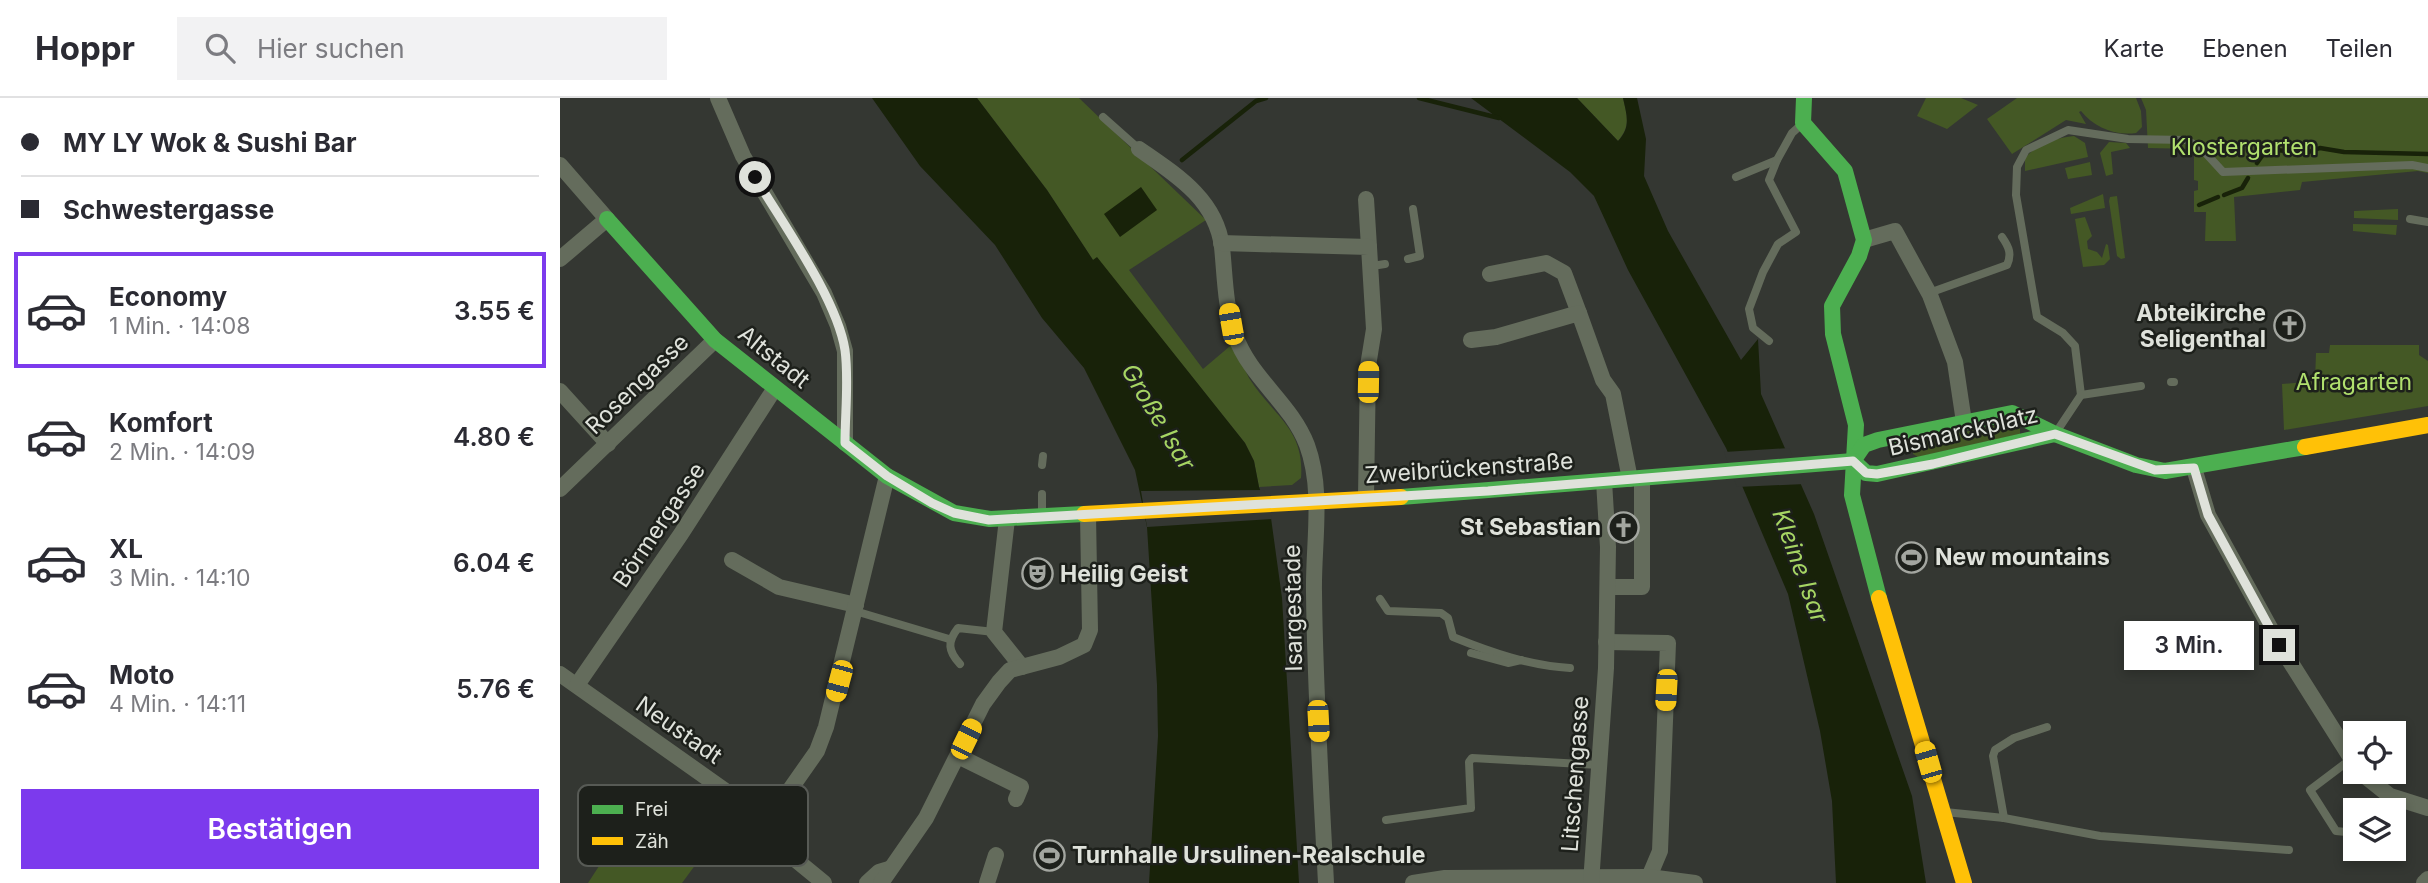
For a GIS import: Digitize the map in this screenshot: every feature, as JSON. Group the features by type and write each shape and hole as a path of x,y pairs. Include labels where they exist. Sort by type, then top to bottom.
{"street":[{"path":"718,98 743,156 824,293 838,326 845,351 845,443"},
{"path":"1804,98 1803,123 1845,171 1862,248"},
{"name":"Isargestade","path":"1139,149 1190,186 1216,224 1221,243 1227,299 1236,338 1250,366 1290,413 1307,445 1316,501 1314,638 1326,883"},
{"name":"Altstadt","path":"560,165 715,340 887,476 954,513 989,520 1088,515"},
{"path":"1366,199 1369,247 1378,265 1368,398 1366,497"},
{"path":"560,259 607,219"},
{"path":"1964,422 1956,365 1930,293 1895,231 1862,248 1832,306 1833,334 1856,425 1852,495 1861,534 1964,883"},
{"path":"1221,243 1301,243 1369,247"},
{"path":"1490,274 1546,263 1564,273 1603,380 1613,394 1636,479 1642,587 1608,587"},
{"path":"1471,340 1496,337 1579,313"},
{"name":"Rosengasse","path":"560,489 715,340"},
{"name":"Börmergasse","path":"577,685 681,534 775,388"},
{"path":"560,391 608,444"},
{"name":"Bismarckplatz","path":"2055,434 2000,449 1877,474 1866,473 1853,461 1870,442 2012,413 2023,416 2055,434 2155,470 2194,468 2428,425"},
{"path":"2023,416 2028,428 2026,440"},
{"name":"Zweibrückenstraße","path":"1088,515 1268,505 1853,461"},
{"path":"2194,468 2208,515 2286,656 2343,747"},
{"path":"793,785 817,751 829,717 887,476"},
{"name":"Litschengasse","path":"1591,880 1599,765 1600,668 1606,642 1608,587 1605,481"},
{"path":"867,883 879,872 885,876 926,818 983,704 999,682 1010,670 1059,657 1084,645 1090,630 1088,515"},
{"path":"1007,519 994,632 1022,667"},
{"path":"733,560 779,587 855,608"},
{"path":"1606,642 1668,643 1660,851 1649,877"},
{"name":"Neustadt","path":"560,674 717,785"},
{"path":"958,756 1021,788 1016,799"},
{"path":"2373,784 2379,790 2428,808"},
{"path":"986,883 996,855"},
{"name":"Neustadt","path":"803,866 824,883"},
{"path":"1413,883 1445,878 1591,880 1649,877 1695,883"},
{"path":"2424,883 2428,879"}],"lane":[{"path":"1103,117 1139,149"},
{"path":"1768,338 1754,328 1749,309 1763,272 1778,244 1796,232 1769,180 1791,133 1803,123"},
{"path":"2055,434 2081,395 2075,346 2063,333 2038,317 2016,195 2017,167 2026,150 2068,130 2128,139 2186,140 2201,148 2223,172 2412,165 2428,168"},
{"path":"1736,177 1766,167 1777,160"},
{"path":"1408,259 1420,256 1413,209"},
{"path":"2410,219 2428,222"},
{"path":"1930,293 2007,265 2010,258 2009,247 2002,237"},
{"path":"2081,395 2141,386"},
{"path":"1042,494 1042,517"},
{"name":"Litschengasse","path":"1380,599 1388,611 1441,613 1452,626 1452,637 1538,666 1570,668"},
{"path":"855,608 949,639"},
{"path":"949,639 962,627 994,632"},
{"path":"949,639 950,650 960,664"},
{"path":"1471,653 1508,663 1521,660"},
{"path":"2004,818 1994,766 1994,750 2014,737 2048,727"},
{"path":"1385,820 1467,810 1472,802 1469,762 1472,758 1599,765"},
{"path":"2343,772 2310,790 2336,831 2343,832"},
{"path":"1942,811 2004,818 2100,836 2289,850"}],"green space":[{"path":"977,98 1079,98 1206,220 1129,270 1203,369 1236,341 1249,378 1285,423 1298,446 1301,478 1292,485 1259,487 1254,461 1245,443 1097,258 1093,260 1047,190"},
{"path":"1577,98 1623,98 1626,126 1618,141"},
{"path":"1926,98 1961,98 1978,105 1947,129 1917,116"},
{"path":"2017,98 2136,98 2141,111 2142,127 2136,133 2112,132 2092,122 2081,111 2079,112 2086,124 2066,120 2012,154 1987,119"},
{"name":"Klostergarten","path":"2141,98 2428,98 2428,173 2418,171 2302,182 2300,190 2234,197 2236,241 2205,241 2206,212 2194,212 2194,191 2198,190 2198,181 2194,180 2194,149 2148,148 2146,110"},
{"path":"2074,136 2085,143 2088,157 2025,171 2025,158 2035,149 2054,140"},
{"path":"2109,142 2126,143 2130,148 2111,152 2113,174 2106,176 2100,153"},
{"path":"2090,162 2092,175 2068,179 2065,168"},
{"path":"2103,194 2105,208 2071,214 2070,208"},
{"path":"2117,196 2125,258 2121,259 2117,256 2109,201 2110,197"},
{"path":"2398,209 2398,220 2354,218 2354,211"},
{"path":"2085,217 2092,236 2087,241 2088,249 2097,252 2102,258 2106,244 2108,245 2110,259 2104,265 2083,267 2075,219"},
{"path":"2353,224 2397,225 2396,235 2353,231"},
{"name":"Afragarten","path":"2330,345 2419,345 2419,355 2428,361 2428,406 2284,430 2282,384 2315,381 2316,353 2329,353"},
{"path":"2016,421 2020,425 2020,434 1918,457 1913,454 1913,443"},
{"path":"599,866 695,866 682,883 588,883"}],"water":[{"name":"Große Isar","path":"872,98 977,98 1047,190 1093,260 1097,257 1245,443 1254,461 1259,487 1271,518 1282,598 1299,883 1149,883 1158,736 1157,685 1147,527 1135,470 1084,368 1042,318 995,245 920,166"},
{"name":"Kleine Isar","path":"1471,98 1577,98 1618,141 1626,126 1623,98 1637,98 1646,139 1644,176 1668,231 1741,360 1758,339 1761,394 1814,514 1912,796 1926,883 1836,883 1832,801 1820,731 1788,594 1726,448 1628,270 1594,196 1570,172"},
{"path":"1141,187 1157,210 1120,237 1104,214"}],"pier":[{"path":"1789,448 1805,484 1737,487 1724,452"},
{"path":"1264,490 1272,519 1147,527 1141,491"}],"waterway":[{"path":"1182,160 1256,101 1266,98"},
{"path":"1419,98 1499,118"},
{"path":"2257,163 2267,149 2306,153 2320,148 2344,152 2428,154"},
{"path":"2224,195 2242,188 2248,178"},
{"path":"2199,205 2218,197"}],"traffic: fast":[{"path":"1804,98 1803,123 1845,171 1864,240 1859,256 1832,306 1833,334 1856,425 1852,495 1879,598"},
{"path":"607,219 715,340 887,476 954,513 990,519 1084,514"},
{"path":"1853,461 1864,445 1878,440 2012,413 2055,434 2136,465 2165,471 2305,447"},
{"path":"1853,461 1866,473 1877,474 2055,434"},
{"path":"1401,497 1853,461"}],"traffic: slow":[{"path":"2305,447 2428,425"},
{"path":"1084,514 1401,497"},
{"path":"1879,598 1964,883"}],"place":[{"name":"Abteikirche Seligenthal","path":"2289,326"},
{"name":"St Sebastian","path":"1624,527"},
{"name":"New mountains","path":"1912,557"},
{"name":"Heilig Geist","path":"1037,574"},
{"name":"Turnhalle Ursulinen-Realschule","path":"1049,855"}],"route":[{"path":"755,177 832,308 845,351 845,443 907,490 954,513 989,520 1131,513 1488,491 1853,461 1866,473 1877,474 2014,446 2028,439 2055,434 2155,470 2194,468 2208,515 2279,645"}]}
